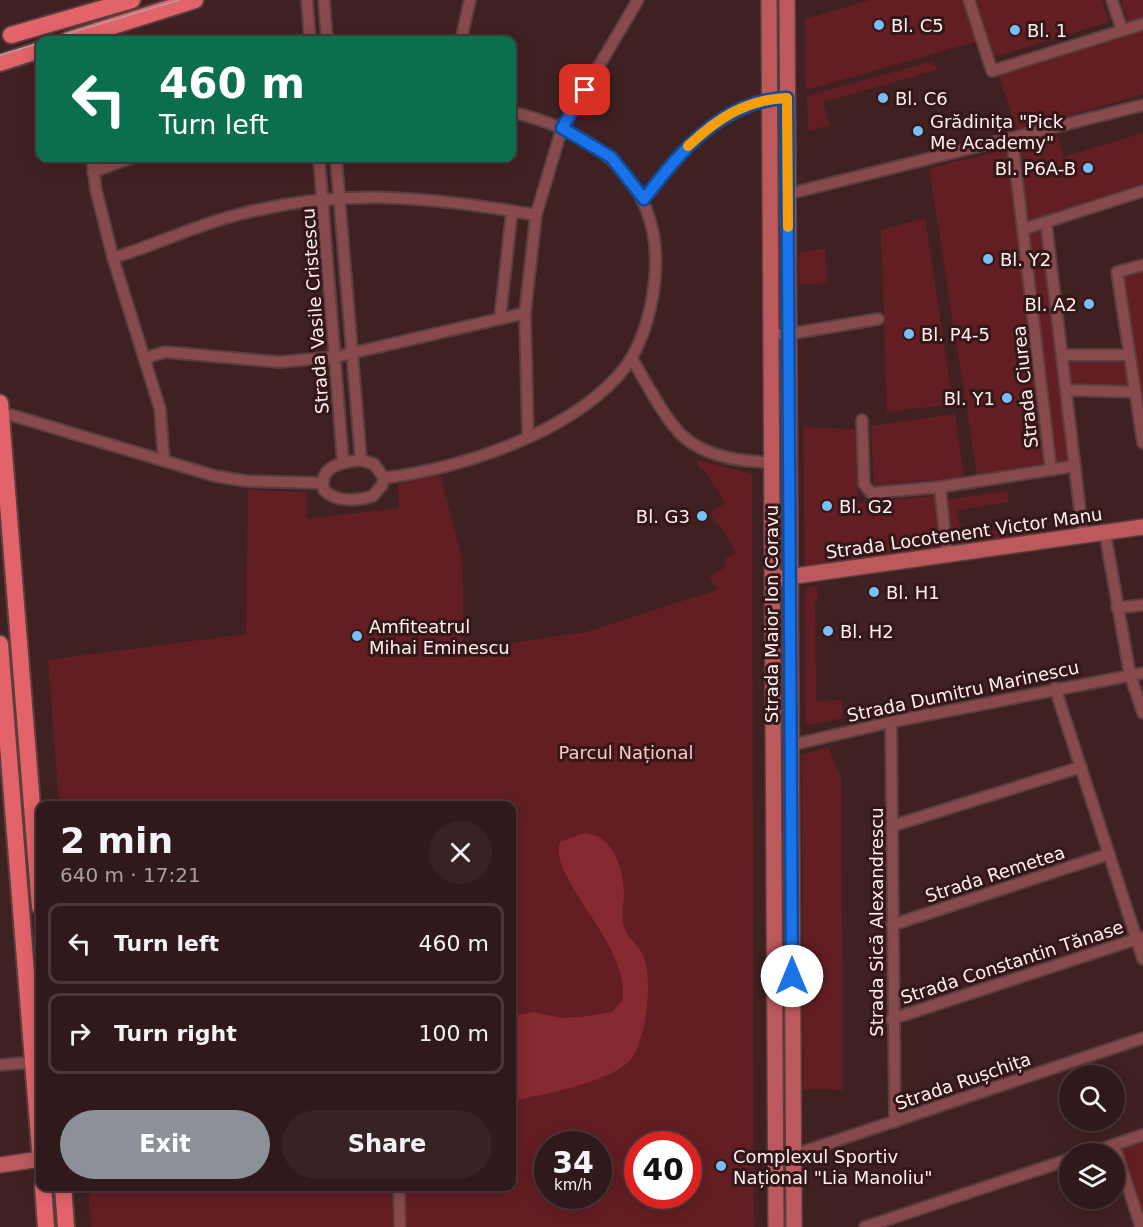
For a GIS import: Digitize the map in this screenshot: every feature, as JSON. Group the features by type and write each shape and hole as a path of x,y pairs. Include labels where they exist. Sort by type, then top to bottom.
{"main road":[{"path":"11,35 132,0"},
{"path":"81,36 195,0"},
{"path":"0,63 36,51"},
{"path":"0,403 36,856"},
{"path":"0,644 36,1099"},
{"path":"43,1191 46,1227"},
{"path":"63,1191 66,1227"}],"street":[{"path":"307,0 310,36"},
{"path":"324,0 327,36"},
{"path":"462,36 470,0"},
{"path":"528,437 525,313 536,215 562,128 638,0"},
{"name":"Strada Maior Ion Coravu","path":"769,0 776,1227"},
{"name":"Strada Maior Ion Coravu","path":"787,0 794,1227"},
{"path":"969,0 992,71 1143,24"},
{"path":"1112,0 1122,30"},
{"path":"644,199 684,150 718,120 734,111 770,99 787,98"},
{"path":"770,195 788,194 1143,105"},
{"path":"384,478 432,471 528,437 561,420 602,392 632,359 650,313 654,285 653,234 644,199 611,157 562,128 516,113"},
{"name":"Strada Ciurea","path":"1012,138 1051,470"},
{"path":"92,162 113,258 160,409 164,460"},
{"path":"93,172 120,162"},
{"name":"Strada Vasile Cristescu","path":"319,162 343,462"},
{"name":"Strada Vasile Cristescu","path":"336,162 361,460"},
{"path":"1024,230 1143,191"},
{"path":"113,258 229,217 339,197 423,198 536,215"},
{"path":"500,318 512,211"},
{"path":"1046,222 1083,536"},
{"path":"1143,265 1117,272 1143,443"},
{"path":"145,358 165,352 279,362 351,356 525,313"},
{"path":"771,334 789,334 878,319"},
{"path":"1062,355 1129,356"},
{"path":"632,359 677,430 690,441 735,459 772,462"},
{"path":"1066,390 1134,392"},
{"path":"1,412 215,476 246,481 322,483"},
{"path":"862,420 864,484 871,493 940,487 1075,466"},
{"path":"322,483 329,469 343,462 361,460 374,464 384,478"},
{"path":"322,483 329,495 343,500 373,496 382,485 384,478"},
{"path":"940,487 948,555"},
{"name":"Strada Locotenent Victor Manu","path":"772,578 1143,527"},
{"path":"1105,532 1130,675 1143,713"},
{"path":"1117,608 1143,605"},
{"name":"Strada Dumitru Marinescu","path":"791,745 1055,688 1143,673"},
{"path":"1055,688 1109,854 1140,938 1143,959"},
{"name":"Strada Sică Alexandrescu","path":"891,722 892,1019 895,1122"},
{"path":"773,745 791,745"},
{"path":"891,826 1081,767"},
{"name":"Strada Remetea","path":"892,925 1109,854"},
{"path":"774,931 792,931"},
{"name":"Strada Constantin Tănase","path":"892,1019 1140,938"},
{"name":"Strada Rușchița","path":"794,1155 1143,1038"},
{"path":"0,1065 33,1062"},
{"path":"1120,1143 1143,1135"},
{"path":"776,1156 794,1155"},
{"path":"0,1165 36,1160"},
{"path":"865,1227 894,1222 1059,1163"},
{"path":"1125,1178 1141,1227"},
{"path":"399,1191 400,1227"}],"green space":[{"path":"870,0 964,0 978,41 806,90 805,19"},
{"name":"Bl. 1","path":"977,0 1102,0 1109,22 994,57"},
{"path":"1121,0 1143,0 1143,19 1129,24"},
{"path":"1143,29 1143,94 1017,131 999,75"},
{"path":"934,61 937,70 823,102 830,125 808,131 807,96"},
{"path":"778,104 781,184 779,185 776,105"},
{"path":"1056,132 1064,157 1143,133 1143,183 1029,220 1018,142"},
{"path":"1008,149 1044,463 977,475 929,168"},
{"path":"777,201 781,201 782,324 777,324"},
{"path":"925,218 953,404 887,412 881,230"},
{"path":"1044,228 1071,463 1054,465 1029,232"},
{"path":"825,249 827,283 799,285 799,252"},
{"path":"1143,268 1143,425 1137,390 1068,388 1064,357 1132,358 1120,274"},
{"path":"776,351 784,352 785,566 779,566"},
{"path":"955,414 964,477 874,485 871,426"},
{"path":"803,427 855,429 858,503 935,496 942,549 805,569"},
{"name":"Parcul Național","path":"694,459 752,474 754,1227 91,1227 88,1191 516,1191 516,801 59,801 48,660 246,634 248,490 306,492 307,519 399,508 398,484 440,475 462,558 464,650 586,632 717,590 710,577 727,566 724,560 736,552 719,523 717,525 710,513 725,503 704,469 701,470"},
{"path":"1007,491 1009,502 957,510 961,535 1039,524 1041,537 952,549 945,500"},
{"path":"817,586 818,601 815,602 816,701 842,700 843,718 806,725 805,588"},
{"path":"779,598 783,598 786,736 782,737"},
{"path":"828,747 841,778 843,1090 803,1089 802,755"},
{"path":"780,760 784,760 785,927 779,926"},
{"path":"779,939 788,939 788,1145 783,1146"},
{"path":"1143,1137 1143,1213 1125,1159 1125,1143"}],"shaded area":[{"path":"584,833 594,835 602,839 615,855 622,874 624,927 638,946 646,964 648,991 645,1022 637,1049 622,1067 593,1081 516,1100 516,1015 533,1012 561,1018 581,1017 612,1012 622,1001 622,980 615,958 566,874 559,857 560,842"}],"tram line":[{"path":"60,36 179,0"},
{"path":"0,55 36,44"}],"slow traffic":[{"path":"688,146 718,120 734,111 770,99 787,98 788,227"}],"place":[{"name":"Bl. C5","path":"879,25"},
{"name":"Bl. 1","path":"1015,30"},
{"name":"Bl. C6","path":"883,98"},
{"name":"Grădinița \"Pick Me Academy\"","path":"918,131"},
{"name":"Bl. P6A-B","path":"1088,168"},
{"name":"Bl. Y2","path":"988,259"},
{"name":"Bl. A2","path":"1089,304"},
{"name":"Bl. P4-5","path":"909,334"},
{"name":"Bl. Y1","path":"1007,398"},
{"name":"Bl. G2","path":"827,506"},
{"name":"Bl. G3","path":"702,516"},
{"name":"Bl. H1","path":"874,592"},
{"name":"Bl. H2","path":"828,631"},
{"name":"Amfiteatrul Mihai Eminescu","path":"357,636"},
{"name":"Complexul Sportiv Național \"Lia Manoliu\"","path":"721,1166"}],"route":[{"path":"585,90 562,128 611,157 644,199 667,168 718,120 750,104 787,98 792,976"}]}
